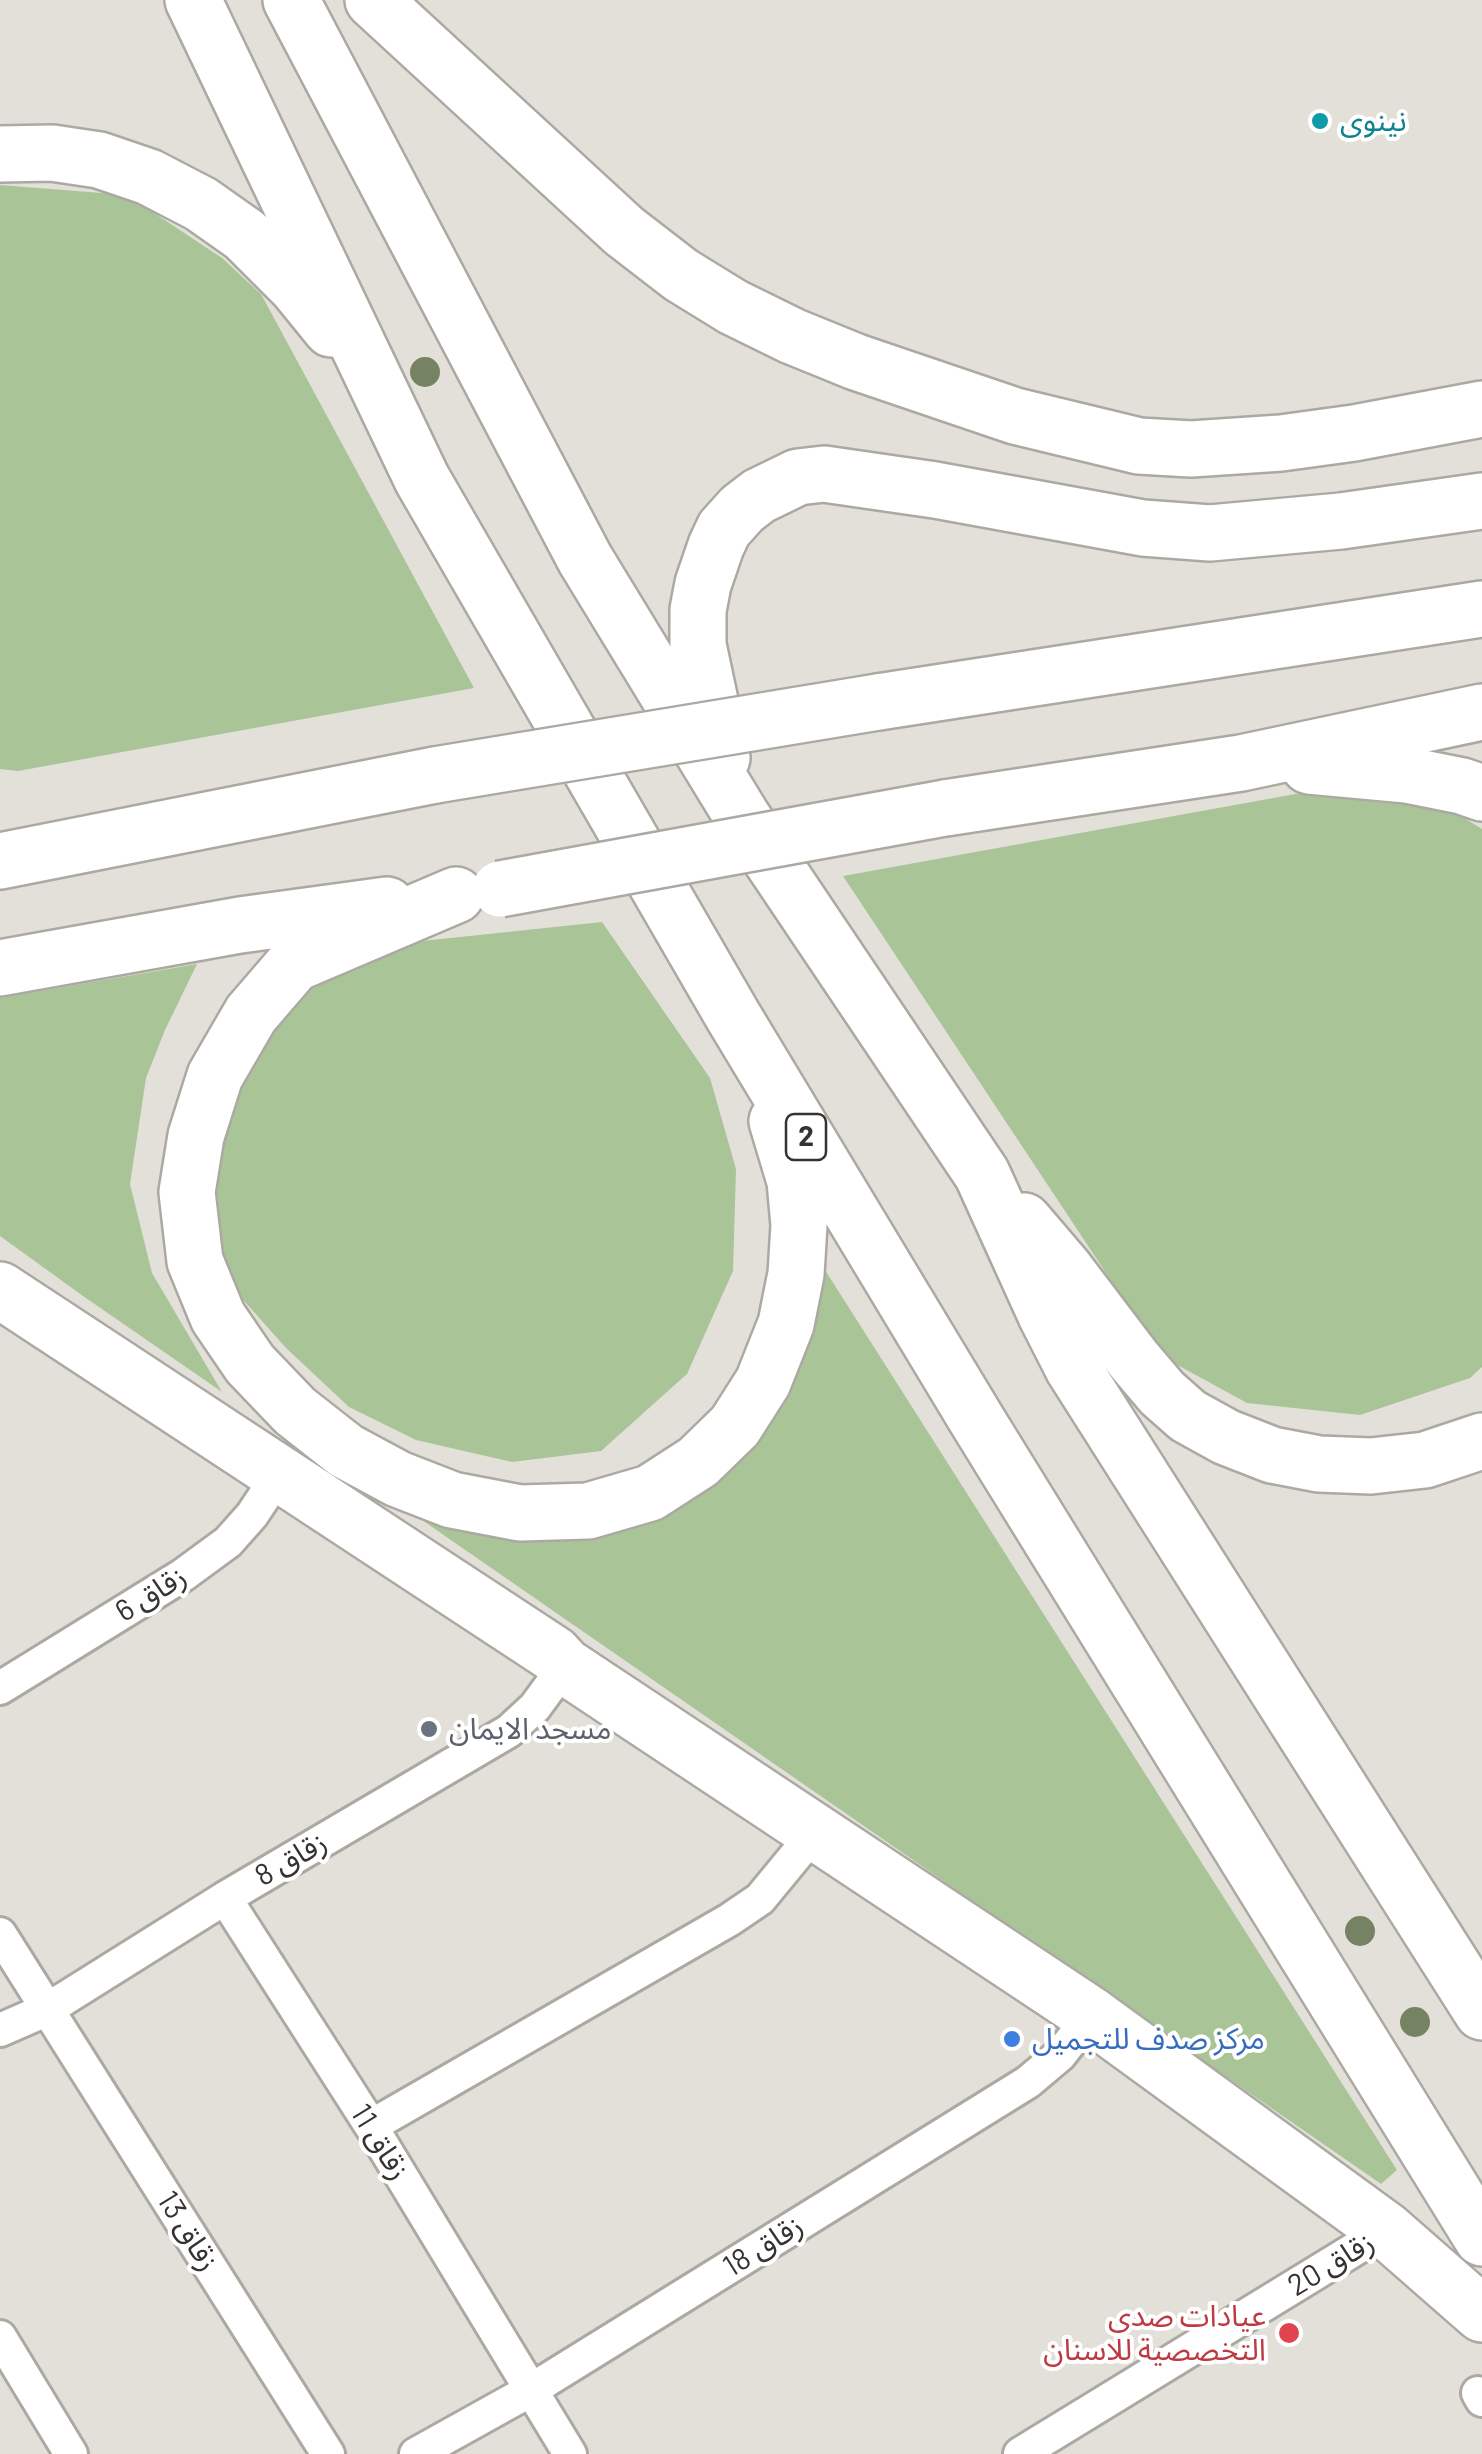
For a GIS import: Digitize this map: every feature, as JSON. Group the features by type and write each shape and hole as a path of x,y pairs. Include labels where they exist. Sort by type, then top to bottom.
{"highway":[{"name":"2","path":"193,0 422,479 733,1016 988,1439 1482,2238"},
{"path":"291,0 584,558 743,818 982,1174 1065,1269 1134,1360 1188,1416 1226,1437 1272,1455 1320,1464 1371,1466 1425,1460 1482,1441"},
{"path":"373,0 624,232 680,275 733,307 856,362 1016,416 1139,446 1191,450 1281,444 1482,409"},
{"path":"0,154 52,153 100,160 150,177 201,204 244,236 296,286 332,331 422,479"},
{"path":"743,818 714,722 698,645 698,610 708,567 724,530 742,509 780,484 824,474 1143,528 1210,532 1341,522 1482,501"},
{"path":"0,861 435,775 878,702 1482,610"},
{"path":"0,968 240,925 478,892 945,808 1241,763 1482,712"},
{"path":"1241,763 1407,775 1482,793"},
{"path":"0,834 111,839"},
{"path":"478,892 294,964 252,1014 215,1076 196,1136 188,1192 195,1261 218,1317 250,1364 295,1411 346,1452 398,1480 452,1500 520,1513 588,1511 650,1493 698,1462 736,1426 763,1382 786,1324 796,1274 799,1225 784,1139 733,1016"},
{"path":"982,1174 1073,1368 1482,2012"},
{"path":"0,1290 554,1654 565,1666 1090,2014 1386,2230 1482,2314"}],"street":[{"name":"زقاق 6","path":"0,1688 183,1575 228,1542 280,1473"},
{"name":"زقاق 8","path":"0,2030 48,2009 225,1898 509,1731 534,1707 565,1666"},
{"path":"370,2126 729,1920 760,1899 816,1831"},
{"name":"زقاق 11","path":"225,1898 570,2454"},
{"name":"زقاق 13","path":"0,1934 328,2454"},
{"name":"زقاق 18","path":"416,2454 531,2390 1028,2082 1060,2055 1090,2014"},
{"name":"زقاق 20","path":"1020,2454 1386,2230"},
{"path":"2,2346 71,2454"}],"green space":[{"path":"0,185 127,195 222,258 261,294 474,688 18,771 0,769"},
{"path":"1334,787 1426,794 1482,829 1482,1367 1470,1378 1360,1415 1247,1403 1161,1356 843,876"},
{"path":"602,922 710,1078 736,1169 733,1271 687,1374 601,1451 512,1462 416,1440 349,1407 286,1348 221,1275 205,1124 275,999 403,943"},
{"path":"197,964 146,1078 130,1184 152,1273 222,1392 0,1236 0,998"},
{"path":"811,1248 1397,2170 1381,2184 422,1520 474,1526 673,1487"}],"place":[{"name":"نينوى","path":"1320,121"},
{"name":"مسجد الايمان","path":"429,1729"},
{"name":"مركز صدف للتجميل","path":"1012,2039"},
{"name":"عيادات صدى التخصصية للاسنان","path":"1289,2333"}]}
